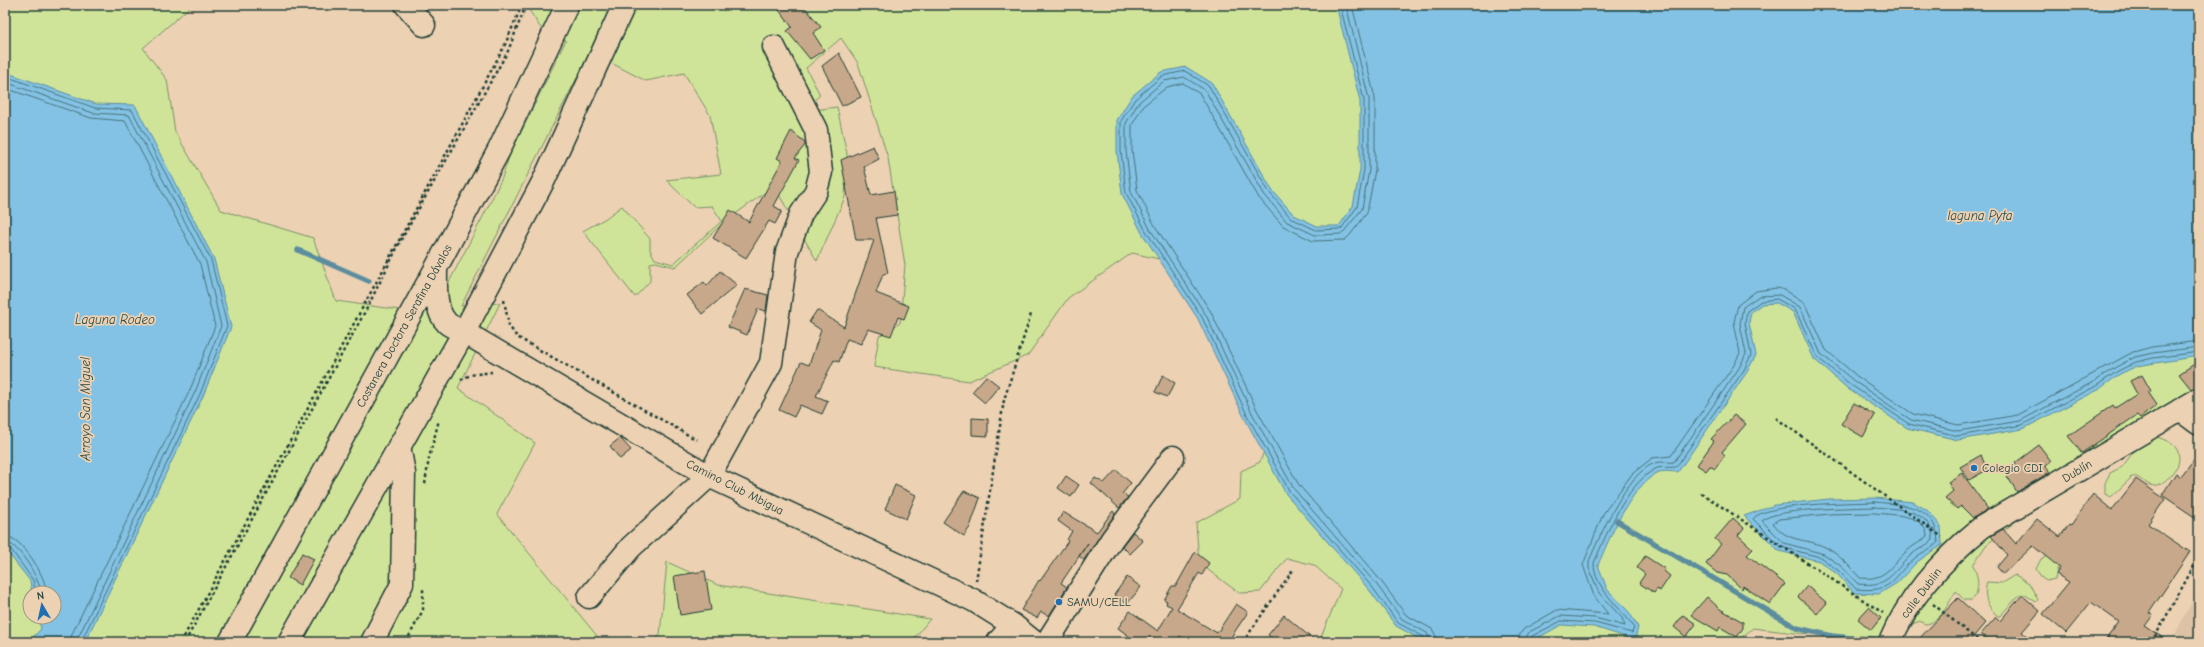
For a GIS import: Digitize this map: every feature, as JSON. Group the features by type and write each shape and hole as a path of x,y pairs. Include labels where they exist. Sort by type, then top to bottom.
{"main road":[{"path":"406,5 424,25"},
{"name":"Costanera Doctora Serafina Dávalos","path":"230,642 436,268 499,150 567,5"},
{"path":"290,642 464,332 544,180 624,5"},
{"path":"589,596 631,547 709,476 771,363 787,252 801,214 816,191 821,172 816,130 774,47"},
{"name":"Camino Club Mbigua","path":"436,268 436,294 441,312 447,323 709,476 974,600"},
{"name":"Dublín","path":"1957,548 1982,528 2199,399"},
{"path":"2180,410 2199,424"},
{"path":"372,642 402,584 404,473 399,446"},
{"path":"1047,642 1112,539 1172,457"},
{"name":"calle Dublin","path":"1894,632 1919,593 1957,548"},
{"path":"974,600 1013,625 1034,642"},
{"path":"998,642 1013,625"}],"path":[{"path":"181,642 504,47 522,5"},
{"path":"185,642 367,308 402,240 508,51 526,5"},
{"path":"500,303 504,297 509,326 517,337 697,440"},
{"path":"974,600 1004,400 1031,314"},
{"path":"458,381 462,375"},
{"path":"425,488 429,458 440,418"},
{"path":"1776,418 1957,548"},
{"path":"1701,493 1894,632"},
{"path":"2152,642 2199,557"},
{"path":"1243,642 1293,570"},
{"path":"406,642 423,610 423,580"},
{"path":"1919,593 1980,642"}],"shaded area":[{"path":"2199,589 2199,642 2171,642 2173,638"}],"green space":[{"path":"5,5 192,5 143,48 167,80 175,132 221,210 313,238 336,301 407,311 425,305 450,307 447,286 490,203 502,178 509,157 566,40 540,27 526,5 2199,5 2199,386 2141,421 1986,545 1973,565 1978,583 1975,596 1972,600 1964,600 1956,591 1944,612 1931,623 1925,624 1920,621 1879,637 1795,633 1753,628 1736,642 1319,642 1341,589 1314,565 1287,558 1260,592 1239,593 1199,563 1196,523 1240,499 1241,471 1260,462 1269,438 1173,262 1132,253 1068,298 1028,355 969,381 874,367 879,336 900,323 905,265 888,158 858,63 841,38 806,68 820,95 800,112 837,107 847,154 845,197 817,261 774,186 723,223 675,267 656,262 650,263 650,281 635,297 583,231 606,218 622,206 650,239 650,250 655,259 673,264 722,221 712,206 694,207 666,180 721,174 710,115 684,73 646,81 590,52 461,306 500,303 458,388 535,443 497,514 602,642 5,642"},
{"path":"2157,437 2175,446 2179,454 2178,465 2165,481 2160,484 2151,485 2138,477 2132,477 2111,497 2105,494 2105,483 2110,473 2122,467 2138,446"},
{"path":"2049,555 2058,566 2055,579 2046,581 2036,569 2041,559"},
{"path":"667,562 718,585 930,619 911,642 654,642 660,635"},
{"path":"2015,575 2029,583 2038,600 2036,602 2026,595 2020,594 2000,616 1998,616 1991,609 1987,601 1985,592 1987,582 2002,583"}],"water":[{"name":"laguna Pyta","path":"1336,5 2199,5 2199,356 2137,366 2120,374 2098,390 2023,429 1958,440 1907,428 1848,389 1814,359 1793,312 1777,303 1762,304 1751,312 1749,323 1756,355 1747,372 1678,472 1659,472 1647,480 1638,490 1622,514 1598,565 1607,589 1629,612 1638,627 1635,640 1594,627 1561,625 1531,642 1425,642 1396,626 1370,591 1286,494 1244,417 1198,319 1142,233 1122,194 1117,151 1117,120 1132,96 1161,72 1186,67 1212,83 1272,190 1294,215 1317,226 1339,226 1353,206 1360,170 1360,101"},
{"name":"Laguna Rodeo","path":"5,72 96,104 135,105 214,259 231,327 203,396 85,642 28,642 41,629 40,625 62,625 62,585 31,585 30,581 5,549"},
{"path":"1875,498 1913,502 1927,510 1941,526 1942,545 1917,562 1897,583 1879,594 1854,593 1837,574 1819,561 1779,551 1744,516 1775,505 1829,499"}],"building":[{"path":"775,5 803,5 821,27 813,33 824,50 810,59 787,31 792,27"},
{"path":"839,53 861,97 842,106 822,66"},
{"path":"791,131 805,142 805,145 795,158 799,160 774,206 782,211 775,224 769,221 746,258 713,238 730,210 749,222 782,161 777,158"},
{"path":"873,146 879,159 864,167 871,195 894,191 897,215 876,218 888,273 883,274 876,293 909,306 904,319 898,317 891,336 868,329 861,344 847,339 839,362 834,360 816,396 828,401 822,414 800,405 794,417 779,410 801,362 809,365 821,330 809,322 817,310 844,327 874,240 856,240 841,160"},
{"path":"720,271 737,285 702,314 687,295 704,282 707,286"},
{"path":"745,289 768,295 766,311 758,309 747,335 728,327"},
{"path":"2199,361 2199,387 2191,389 2179,374"},
{"path":"1163,375 1175,383 1167,397 1155,392"},
{"path":"2142,375 2151,391 2148,392 2157,405 2140,418 2137,415 2082,453 2068,436 2113,405 2115,408 2137,394 2130,381"},
{"path":"986,376 999,386 985,403 972,392"},
{"path":"1854,403 1875,415 1863,437 1841,424"},
{"path":"1734,415 1746,424 1722,452 1725,455 1715,469 1710,466 1706,471 1697,465 1714,441 1711,439"},
{"path":"972,418 988,419 988,436 972,435"},
{"path":"620,438 631,450 620,459 610,446"},
{"path":"2039,445 2051,461 2045,466 2050,472 2017,492 2007,476 2018,468 2015,463"},
{"path":"2199,454 2199,520 2162,495 2176,473 2181,477"},
{"name":"Colegio CDI","path":"1981,455 1987,470 1969,480 1960,467"},
{"path":"1116,470 1131,483 1122,494 1128,497 1119,508 1091,483 1095,478 1104,483"},
{"path":"1962,473 1988,509 1973,518 1961,506 1957,509 1945,498 1953,491 1948,482"},
{"path":"1066,476 1079,485 1071,497 1058,488"},
{"path":"2136,479 2165,499 2148,524 2190,552 2149,613 2153,615 2145,626 2169,642 2104,642 2119,622 2091,602 2066,633 2043,614 2069,582 2056,574 2060,568 2033,546 2003,574 1997,567 2007,555 1991,536 2003,529 2016,544 2037,519 2060,537 2069,524 2071,525 2093,494 2112,510"},
{"path":"895,485 916,495 906,519 885,509"},
{"path":"964,491 980,498 970,527 964,536 943,522"},
{"path":"1113,511 1115,514 1084,560 1079,556 1061,583 1067,587 1049,616 1041,612 1037,618 1021,610 1039,580 1040,581 1068,541 1067,540 1072,531 1058,521 1063,512 1097,532"},
{"path":"1733,518 1744,528 1738,535 1753,549 1747,555 1785,584 1770,604 1743,586 1742,589 1727,575 1717,573 1706,564 1721,544 1715,539"},
{"path":"1133,532 1143,541 1130,554 1122,546"},
{"path":"1195,552 1209,563 1202,575 1199,573 1177,609 1217,633 1236,604 1248,612 1229,640 1232,642 1190,642 1180,636 1176,642 1137,642 1118,628 1130,611 1158,631 1172,607 1166,604 1167,601 1164,600 1172,586 1176,586"},
{"path":"302,553 314,559 300,585 288,578"},
{"path":"1645,556 1665,569 1664,571 1670,576 1660,591 1657,589 1654,593 1639,583 1645,574 1637,568"},
{"path":"705,571 711,610 680,615 674,576"},
{"path":"1127,577 1141,587 1127,604 1114,595"},
{"path":"1807,586 1827,603 1817,614 1798,597"},
{"path":"2022,595 2040,611 2022,632 2034,642 1991,642 1981,634 1996,617 2000,621"},
{"path":"1707,597 1720,609 1743,622 1743,628 1737,637 1720,627 1718,631 1691,615"},
{"path":"1958,598 1985,623 1969,642 1916,642"},
{"path":"1869,607 1881,618 1871,630 1858,619"},
{"path":"1284,615 1316,642 1277,642 1268,635"},
{"path":"1683,615 1696,624 1686,637 1674,627"}],"waterway":[{"path":"298,250 369,281"},
{"path":"1617,521 1797,628 1832,636 1878,641"}],"place":[{"name":"Colegio CDI","path":"1974,468"},
{"name":"SAMU/CELL","path":"1059,602"}],"water label":[{"name":"Arroyo San Miguel","path":"85,409"}]}
